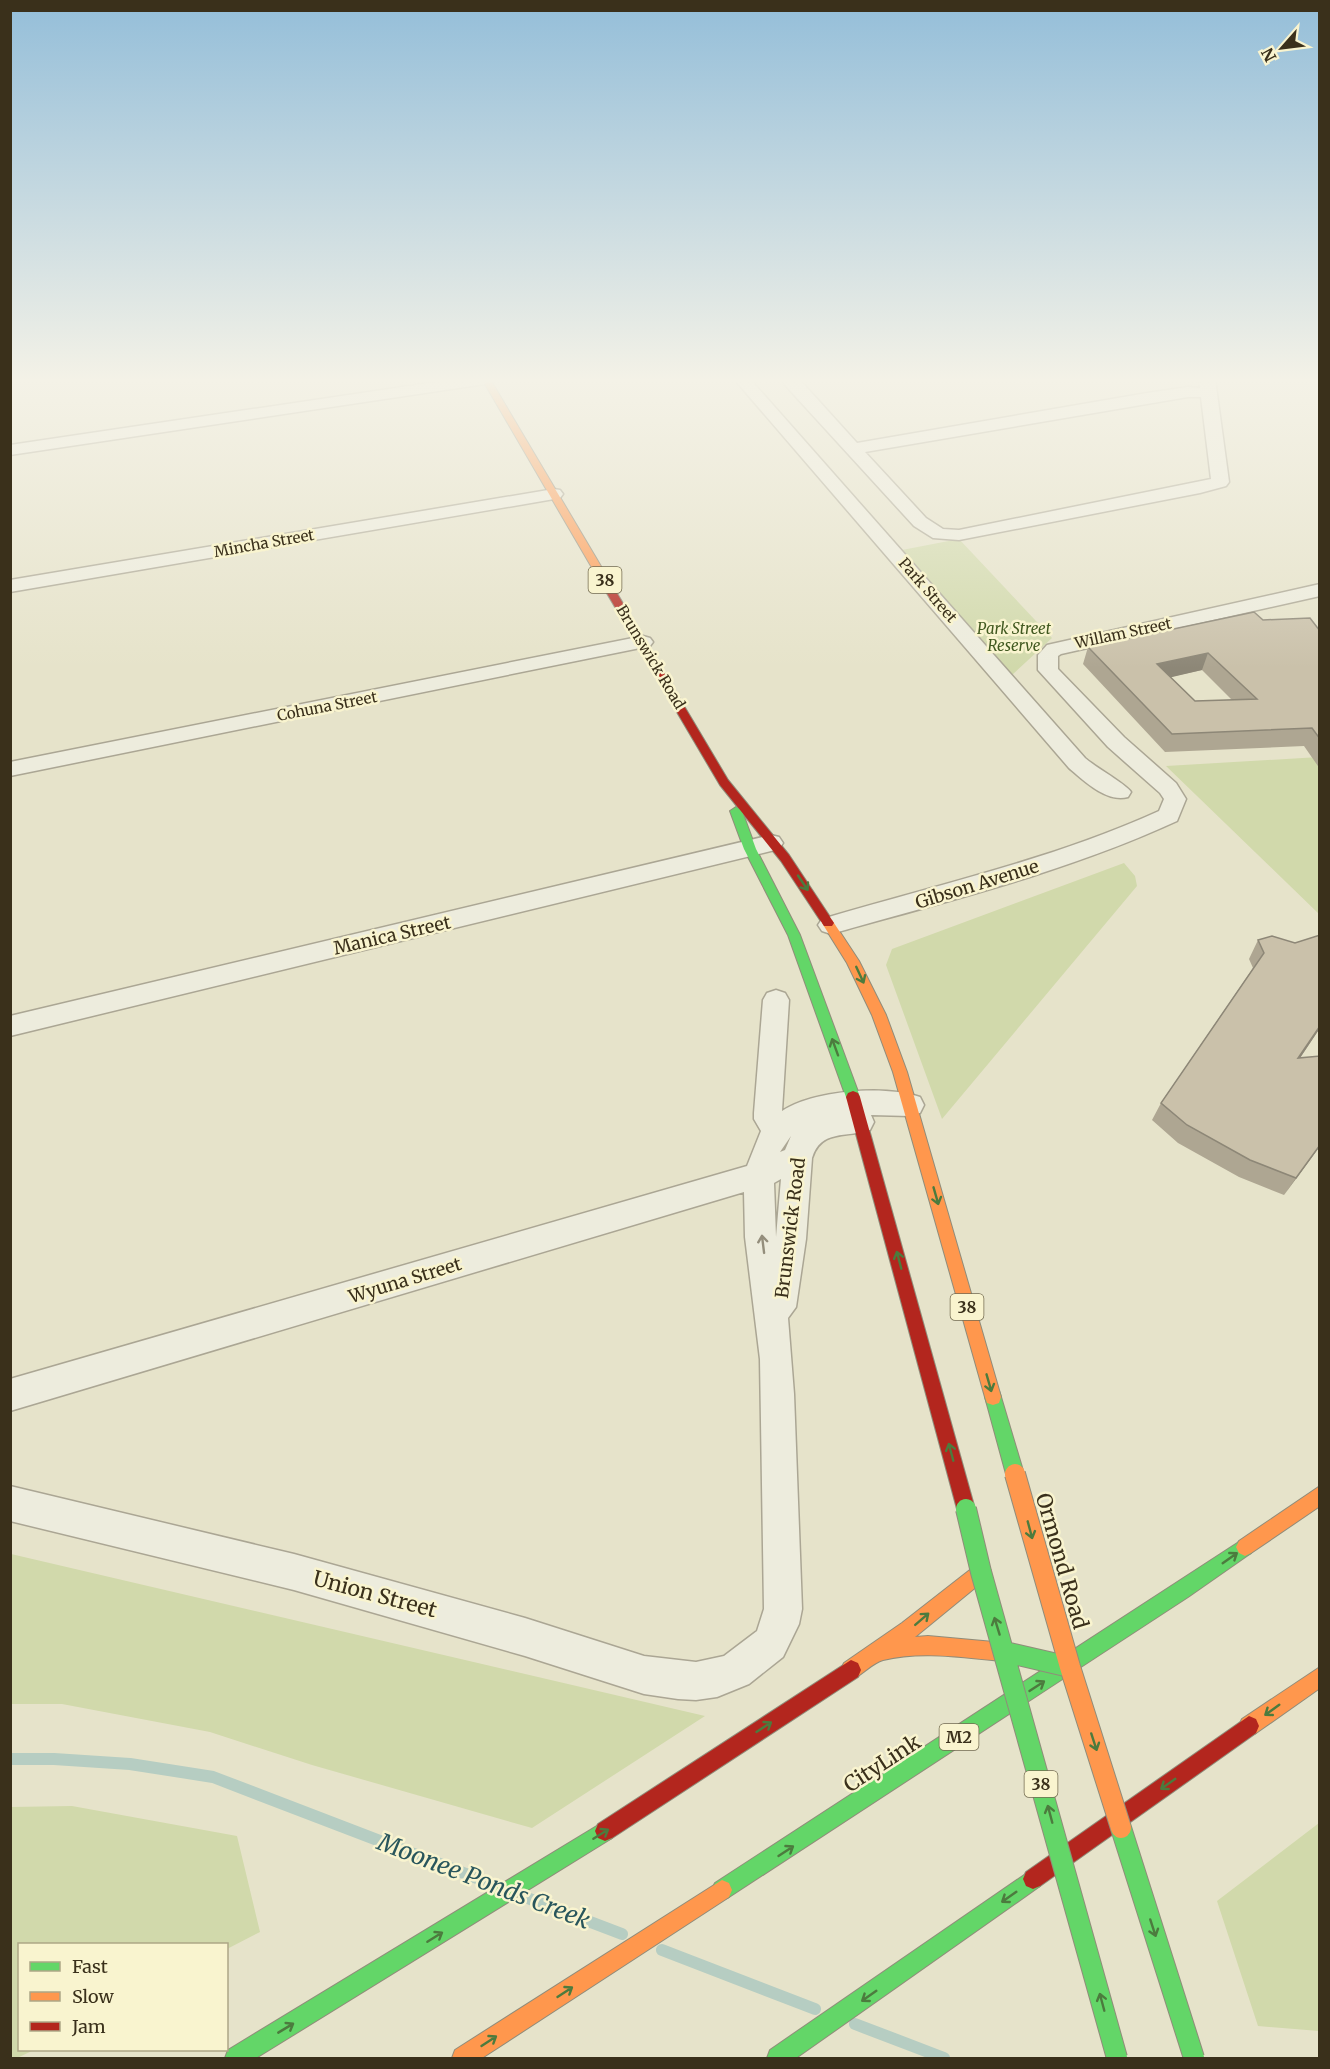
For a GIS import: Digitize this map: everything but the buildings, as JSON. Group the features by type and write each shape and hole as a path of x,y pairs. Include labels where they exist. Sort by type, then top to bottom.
{"main road":[{"name":"Brunswick Road","path":"543,476 762,846 831,925 879,1015 900,1072"},
{"name":"Brunswick Road","path":"724,782 762,846 858,1112"},
{"name":"Gibson Avenue","path":"794,935 831,925"},
{"name":"Ormond Road","path":"900,1072 1070,1666 1194,2058"},
{"name":"38","path":"858,1112 981,1572 1117,2058"},
{"name":"CityLink","path":"463,2058 737,1883 1182,1591 1320,1495"},
{"path":"236,2058 386,1968 610,1828 875,1654 909,1630 981,1572"},
{"path":"875,1654 896,1647 921,1645 1005,1652 1070,1666"},
{"path":"778,2058 1320,1676"}],"street":[{"name":"Park Street","path":"826,476 1077,763 1095,778 1120,792"},
{"path":"877,476 920,522 939,534 971,534 1200,488 1220,482 1219,476"},
{"name":"Mincha Street","path":"10,586 554,494"},
{"name":"Willam Street","path":"1157,823 1169,816 1174,808 1175,799 1168,788 1116,742 1048,670 1048,655 1054,649 1078,642 1320,590"},
{"name":"Cohuna Street","path":"10,769 643,642"},
{"name":"Gibson Avenue","path":"831,925 1013,875 1157,823"},
{"name":"Manica Street","path":"10,1026 762,846"},
{"path":"776,1000 768,1113 770,1124 777,1132"},
{"name":"Brunswick Road","path":"736,1671 770,1644 780,1624 783,1609 775,1344 760,1226 759,1175 764,1154 777,1132 798,1115 817,1108 858,1112 910,1105"},
{"name":"Brunswick Road","path":"775,1344 791,1239 797,1158 803,1140 810,1133 858,1112"},
{"name":"Wyuna Street","path":"10,1395 410,1280 759,1175 797,1158"},
{"name":"Union Street","path":"10,1503 294,1572 525,1637 644,1675 696,1682 736,1671"}],"green space":[{"name":"Park Street Reserve","path":"959,539 1052,638 1012,675 902,550"},
{"path":"1319,757 1319,914 1166,766"},
{"path":"1124,863 1135,876 1137,886 942,1119 886,965 892,949"},
{"path":"11,1554 705,1716 532,1828 312,1765 210,1732 62,1704 11,1704"},
{"path":"72,1806 237,1836 260,1932 228,1948 228,1943 18,1943 18,2051 32,2051 17,2058 11,2058 11,1807"},
{"path":"1319,1823 1319,2031 1258,2026 1217,1901"}],"waterway":[{"name":"Moonee Ponds Creek","path":"10,1759 54,1759 130,1764 213,1777 487,1882"},
{"name":"Moonee Ponds Creek","path":"530,1899 622,1934"},
{"name":"Moonee Ponds Creek","path":"662,1950 815,2009"},
{"name":"Moonee Ponds Creek","path":"855,2024 944,2058"}],"traffic: fast":[{"path":"736,811 750,849 794,935 853,1097"},
{"path":"993,1397 1015,1474"},
{"path":"966,1509 981,1572 1117,2058"},
{"path":"722,1890 1182,1591 1245,1547"},
{"path":"1005,1652 1070,1667"},
{"path":"1121,1828 1194,2058"},
{"path":"236,2058 605,1831"},
{"path":"778,2058 1033,1879"}],"traffic: slow":[{"path":"543,476 610,590"},
{"path":"828,923 853,961 879,1015 900,1072 993,1397"},
{"path":"1015,1474 1070,1667 1121,1828"},
{"path":"1245,1547 1320,1495"},
{"path":"851,1670 909,1630 981,1572"},
{"path":"883,1651 928,1645 1005,1652"},
{"path":"1249,1726 1320,1676"},
{"path":"463,2058 722,1890"}],"traffic: jam":[{"path":"610,590 724,782 785,858 828,923"},
{"path":"853,1097 966,1509"},
{"path":"605,1831 851,1670"},
{"path":"1033,1879 1249,1726"}]}
